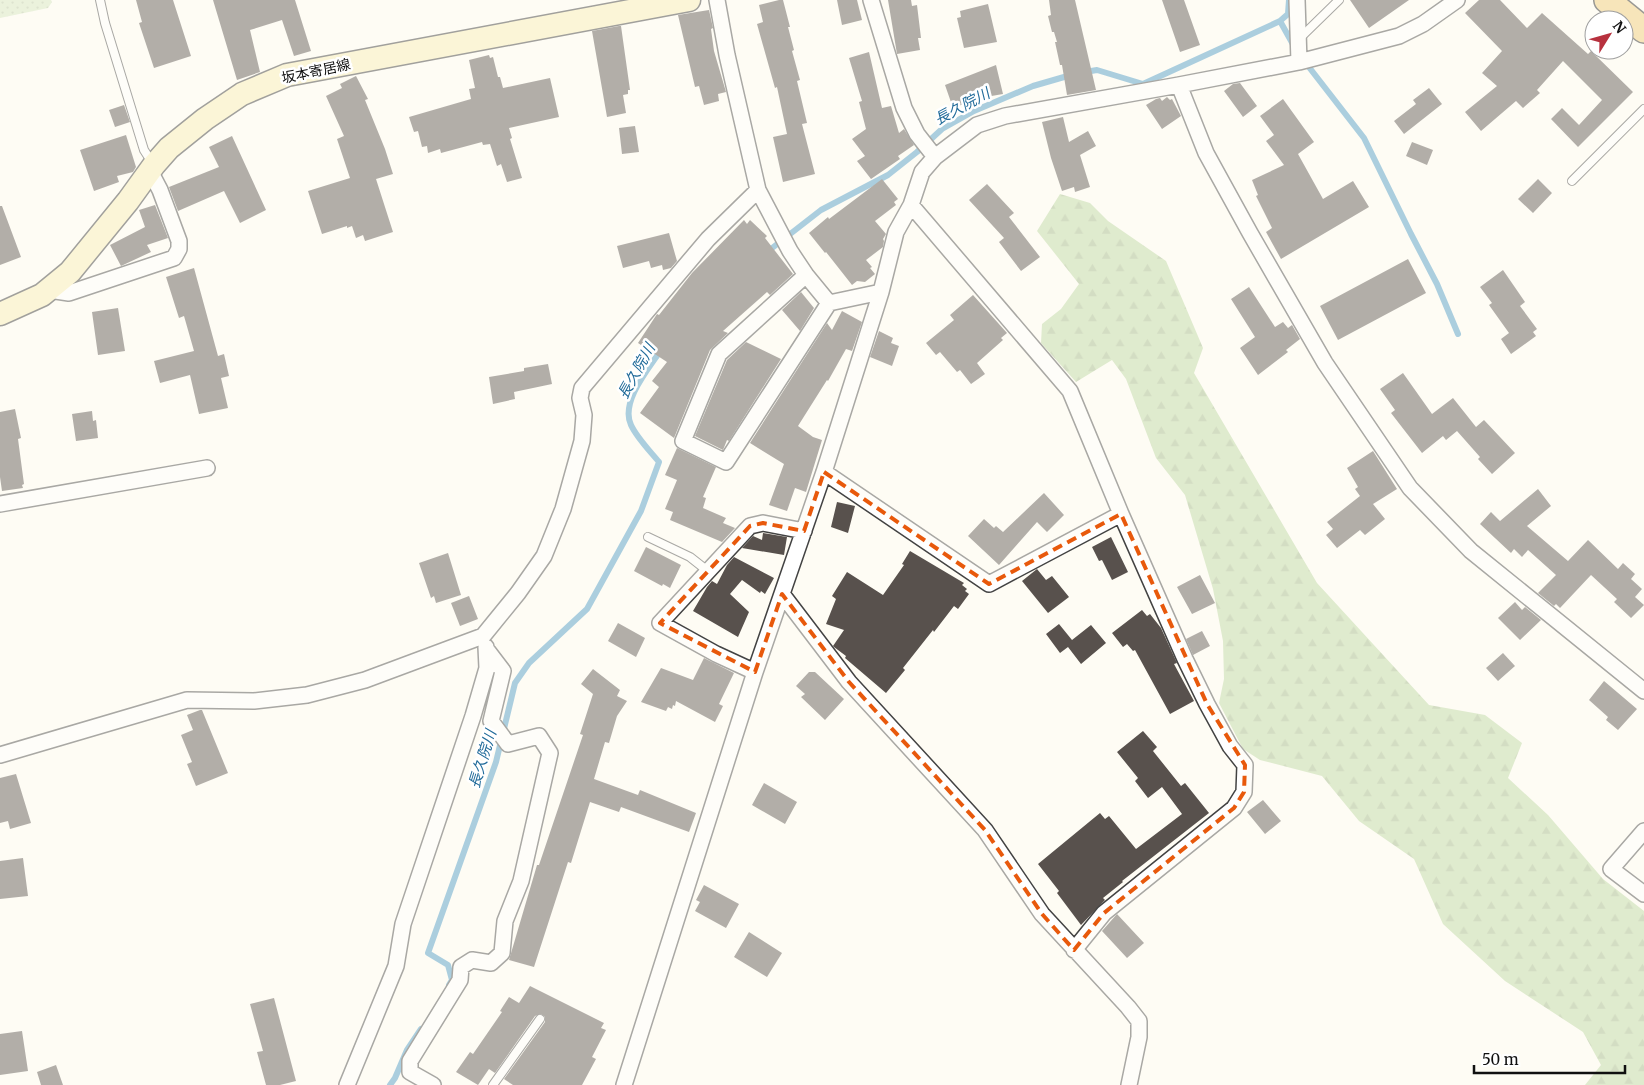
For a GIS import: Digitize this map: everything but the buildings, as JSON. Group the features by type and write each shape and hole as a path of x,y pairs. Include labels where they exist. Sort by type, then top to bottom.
{"main road":[{"name":"坂本寄居線","path":"0,314 19,307 49,290 70,272 170,148 205,119 242,94 287,74 689,0"},
{"path":"1607,0 1644,30"}],"street":[{"path":"717,0 727,55 758,190 790,250 806,275 829,303"},
{"path":"871,0 904,108 916,134 933,155"},
{"path":"1297,0 1299,62"},
{"path":"624,1085 755,672 824,472 881,292 896,232 911,205 922,172 933,155 977,125 1005,116 1299,62 1399,36 1422,24 1456,0"},
{"path":"1179,85 1206,153 1250,233 1325,363 1410,488 1471,551 1644,691"},
{"path":"49,290 69,293 174,258 179,249 179,241 152,168"},
{"path":"347,1085 396,966 403,924 473,716 486,668 485,643 544,556 556,525 582,441 584,415 580,398 582,388 708,239 758,190"},
{"path":"911,205 1070,390 1121,514 1185,659 1230,746 1244,765 1244,792 1234,808 1104,913 1074,950"},
{"path":"806,275 719,354 683,441 726,462 829,303 881,292"},
{"path":"0,504 207,468"},
{"path":"824,472 989,584 1121,514"},
{"path":"755,672 716,654 660,623 750,526 763,523 804,532"},
{"path":"782,594 849,682 986,830 1042,914 1139,1021 1139,1037 1129,1085"},
{"path":"0,755 187,700 254,701 307,696 485,643"},
{"path":"433,1085 410,1072 410,1061 460,980 461,968 472,960 491,963 502,953 505,921 521,881 550,753 539,736 508,744 491,721 503,671 485,643"},
{"path":"1644,831 1611,869 1644,894"}],"lane":[{"path":"100,0 105,24 144,150 152,168"},
{"path":"1299,40 1339,0"},
{"path":"1572,181 1644,109"},
{"path":"648,537 690,557 709,572"},
{"path":"493,1085 540,1019"}],"highlighted area":[{"path":"824,472 989,584 1121,514 1207,704 1245,765 1244,792 1234,808 1104,913 1074,950 1042,914 985,830 849,682 782,594 755,672 660,623 750,526 763,523 804,531"}],"green space":[{"path":"0,0 51,0 52,2 48,8 0,18"},
{"path":"1060,194 1090,203 1108,221 1166,261 1203,348 1194,373 1317,583 1429,705 1485,715 1522,743 1508,778 1548,815 1603,879 1644,911 1644,1085 1585,1085 1601,1065 1583,1032 1505,981 1443,924 1414,859 1359,821 1322,776 1260,760 1243,749 1219,703 1224,679 1223,641 1213,589 1185,495 1156,458 1126,379 1112,360 1076,382 1041,343 1042,324 1061,309 1079,284 1037,231"}],"waterway":[{"name":"長久院川","path":"1085,72 1097,70 1143,84 1280,21 1288,14 1289,0"},
{"path":"1280,21 1295,48"},
{"path":"1305,62 1364,138 1437,284 1458,334"},
{"name":"長久院川","path":"767,252 821,210 888,175 942,129 974,111 1033,86 1071,75"},
{"name":"長久院川","path":"449,985 452,980 448,965 428,953 496,762 515,683 529,663 587,609 641,511 659,462 631,425 629,406 637,386 661,350"},
{"name":"長久院川","path":"390,1085 407,1050 421,1029"}]}
